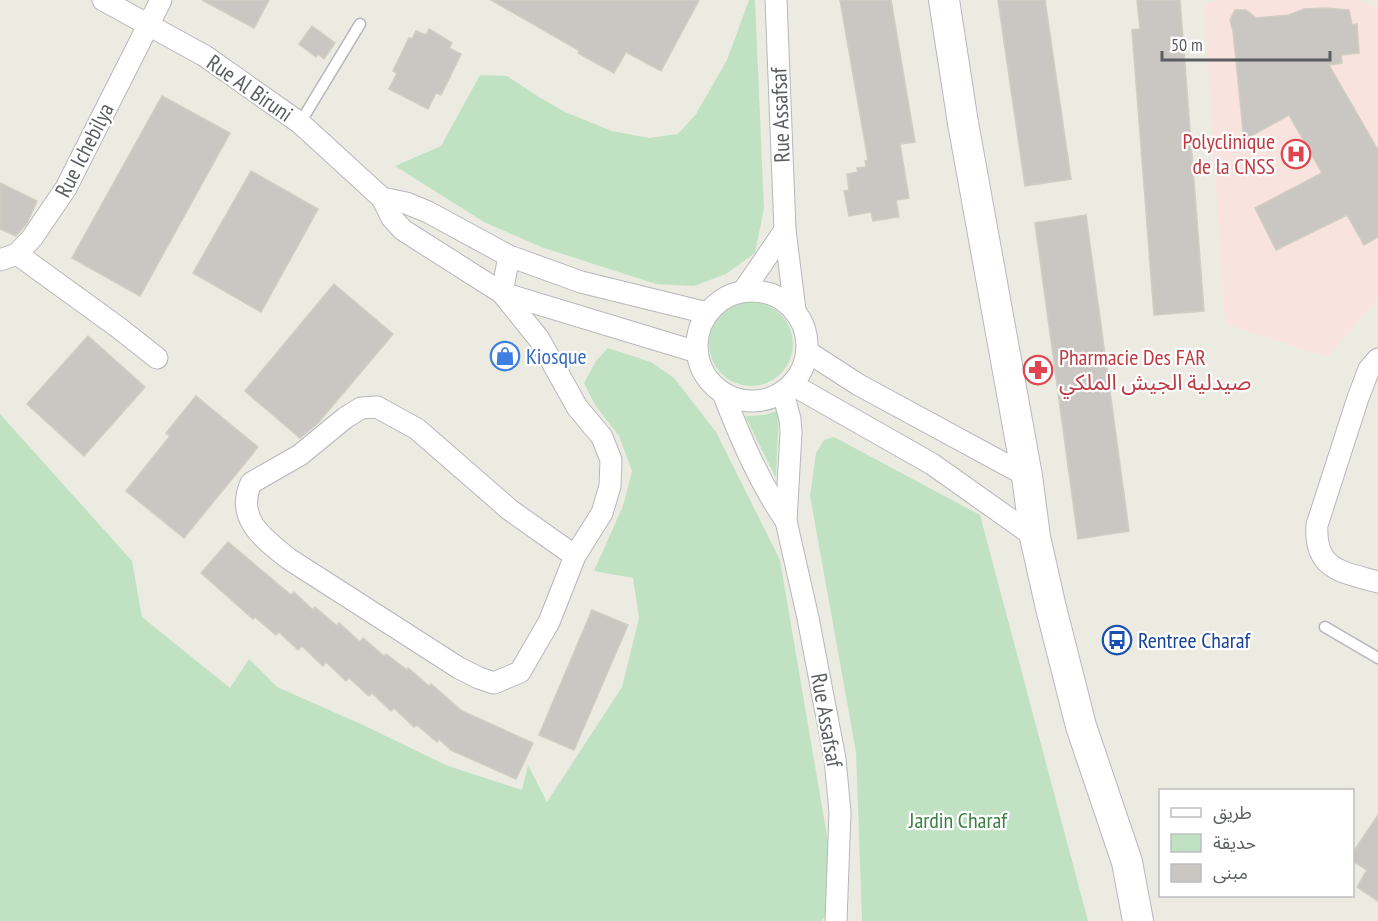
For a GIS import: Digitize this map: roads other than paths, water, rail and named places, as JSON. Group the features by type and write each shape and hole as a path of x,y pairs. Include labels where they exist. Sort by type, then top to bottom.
{"main road":[{"path":"944,0 963,123 1027,476 1035,537 1081,726 1126,862 1138,921"},
{"path":"1126,862 1159,921"}],"street":[{"name":"Rue Al Biruni","path":"103,0 205,56 300,123 382,198"},
{"name":"Rue Ichebilya","path":"9,257 32,238 66,188 161,0"},
{"name":"Rue Assafsaf","path":"776,0 785,231 795,310"},
{"path":"382,198 406,203 428,212 509,256 581,282 708,313"},
{"path":"382,198 392,218 403,230 502,293 697,352"},
{"path":"744,290 785,231"},
{"path":"509,256 502,293 539,339 577,407 602,437 610,460 610,486 602,513 575,556 549,622 520,672 494,683 459,668 289,559 267,542 247,514 246,498 251,483 300,455 345,418 361,408 377,407 417,429 510,510 575,556"},
{"path":"9,257 119,328 157,358"},
{"path":"744,290 763,291 781,297 795,310 806,329 808,352 803,369 788,389 764,401 742,401 723,393 705,375 697,352 698,331 717,302 744,290"},
{"path":"808,352 859,385 1027,476"},
{"path":"1378,359 1369,369 1358,398 1317,525 1316,540 1318,550 1334,569 1378,582"},
{"name":"Rue Assafsaf","path":"788,389 791,433 786,521 808,618 835,759 840,812 836,921"},
{"path":"788,389 932,464 1035,537"},
{"name":"Rue Assafsaf","path":"723,393 735,426 760,479 772,502 786,521"}],"lane":[{"path":"300,123 360,24"},
{"path":"1325,627 1378,658"}],"place":[{"name":"Polyclinique de la CNSS","path":"1296,154"},
{"name":"Kiosque","path":"505,356"},
{"name":"Pharmacie Des FAR صيدلية الجيش الملكي","path":"1038,370"},
{"name":"Rentree Charaf","path":"1117,640"}],"park label":[{"name":"Jardin Charaf","path":"958,820"}]}
